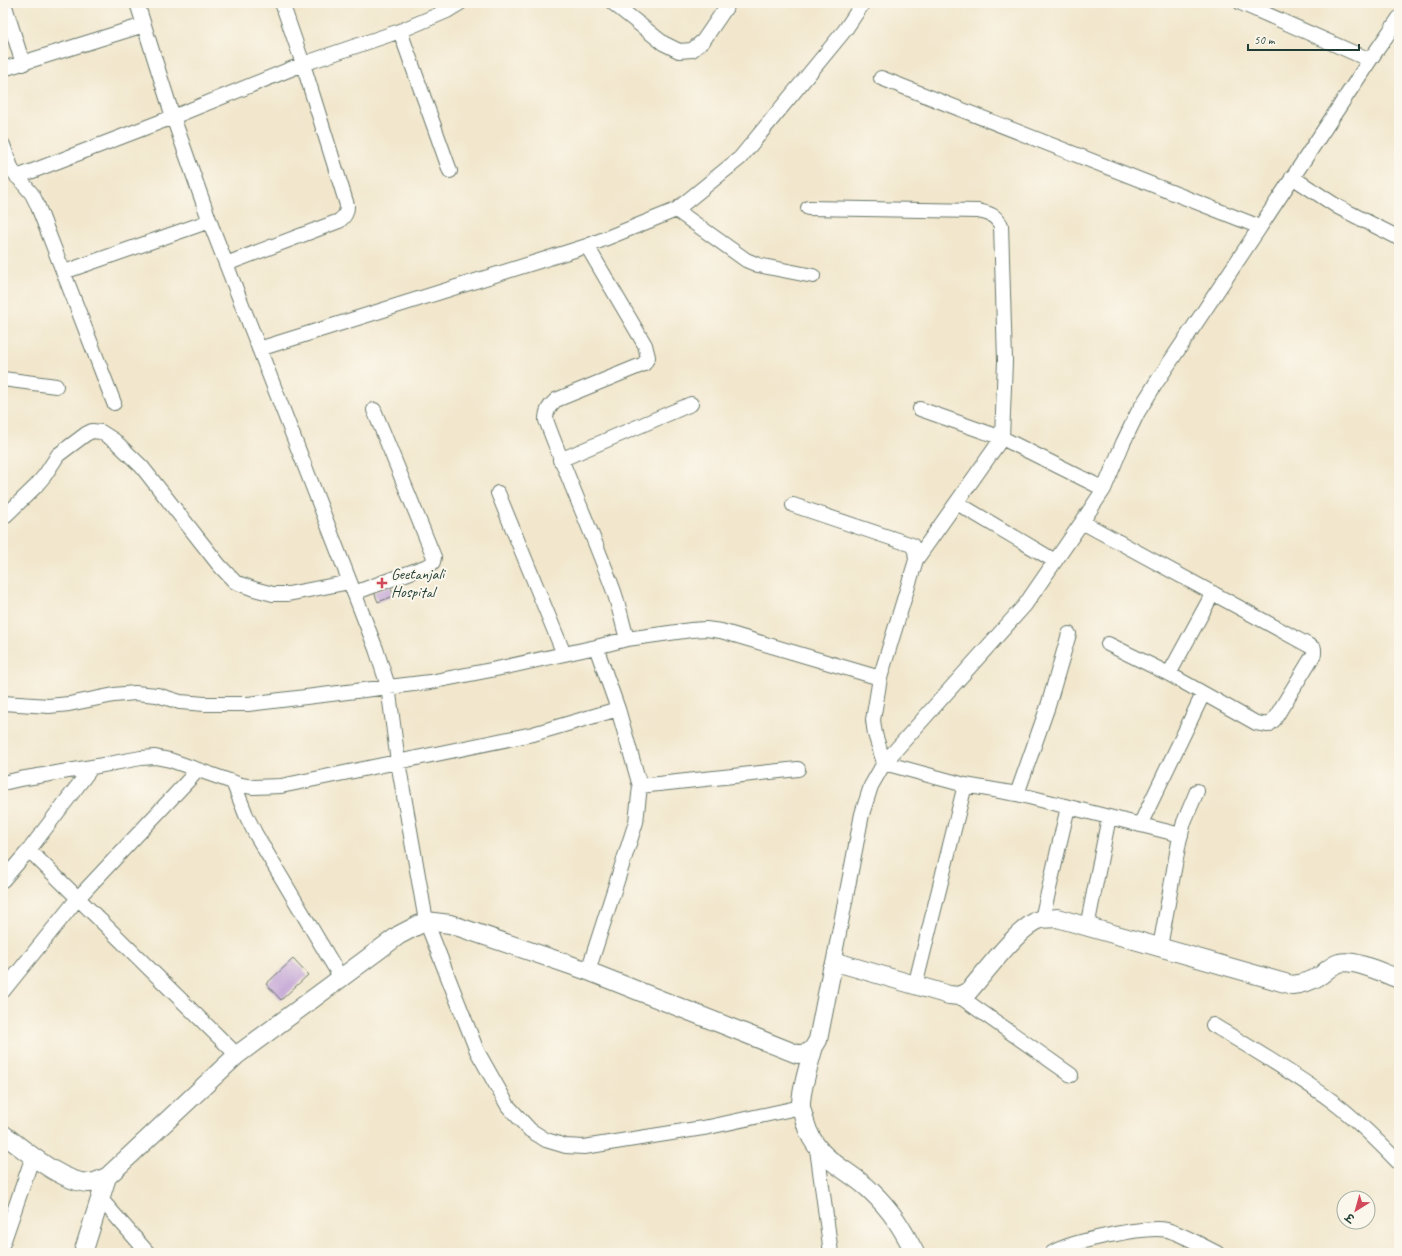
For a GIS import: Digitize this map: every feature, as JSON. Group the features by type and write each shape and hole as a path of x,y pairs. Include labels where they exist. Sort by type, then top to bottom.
{"street":[{"path":"4,3 23,64"},
{"path":"137,3 173,117 210,221 376,649 388,686 398,762 426,921 481,1057 508,1106 530,1130 546,1140 566,1146 584,1146 709,1128 801,1107"},
{"path":"226,264 339,221 347,212 347,205 303,64 282,3"},
{"path":"17,177 173,117 303,64 400,31 460,3"},
{"path":"613,3 663,43 679,51 692,50 703,41 729,3"},
{"path":"259,349 587,246 676,210 740,158 845,30 863,3"},
{"path":"1241,3 1370,60"},
{"path":"831,1253 817,1149 807,1129 801,1107 813,1050 818,1040 862,814 871,786 884,763 1024,605 1082,522 1104,489 1138,412 1292,177 1399,18"},
{"path":"3,69 144,25"},
{"path":"400,31 450,171"},
{"path":"881,78 1260,226"},
{"path":"3,146 8,161 17,177 32,194 37,204 114,403"},
{"path":"1292,177 1338,207 1399,238"},
{"path":"808,208 978,211 992,214 997,218 1001,225 1004,361 1002,438 916,560 880,678 873,720 875,734 884,763"},
{"path":"676,210 746,260 758,265 813,276"},
{"path":"64,272 210,221"},
{"path":"587,246 645,345 648,357 644,364 556,400 549,406 546,414 546,420 560,460 582,509 613,590 627,639"},
{"path":"3,379 56,386"},
{"path":"560,460 691,404"},
{"path":"920,409 1002,438 1104,489"},
{"path":"3,518 35,487 58,455 92,431 101,432 115,441 142,467 219,565 235,582 273,594 288,594 352,588 430,565 433,562 434,557 374,410"},
{"path":"498,493 564,654"},
{"path":"3,499 18,502"},
{"path":"957,503 1055,561"},
{"path":"793,504 912,545 915,551 916,560"},
{"path":"1082,522 1308,644 1314,649 1314,654 1274,720 1268,725 1256,723 1169,674 1108,644"},
{"path":"1169,674 1213,593"},
{"path":"3,702 49,706 135,693 157,695 180,702 205,704 248,704 430,682 564,654 627,639 706,629 721,631 880,678"},
{"path":"1017,794 1048,706 1069,634"},
{"path":"588,971 636,822 640,786 618,709 596,647"},
{"path":"1140,825 1203,694"},
{"path":"3,783 141,758 155,757 170,760 233,782 253,787 281,786 533,734 618,709"},
{"path":"884,763 964,785 1017,794 1181,836"},
{"path":"3,880 29,850 92,767"},
{"path":"640,786 798,769"},
{"path":"3,991 78,898 198,770"},
{"path":"233,782 255,833 341,978"},
{"path":"916,986 964,785"},
{"path":"1160,948 1174,867 1184,822 1197,791"},
{"path":"1042,919 1068,806"},
{"path":"1087,927 1108,817"},
{"path":"29,850 238,1055"},
{"path":"959,996 969,991 1028,925 1042,919 1057,918 1292,985 1310,981 1339,963 1360,965 1399,979"},
{"path":"3,1134 61,1175 77,1182 91,1184 107,1177 238,1055 399,935 426,921 450,924 588,971 797,1054 806,1054 813,1050"},
{"path":"832,970 837,965 843,964 916,986 949,995 959,996 1071,1075"},
{"path":"1214,1025 1280,1065 1332,1101 1370,1134 1399,1163"},
{"path":"817,1149 870,1190 900,1225 915,1253"},
{"path":"3,1243 34,1156"},
{"path":"83,1253 107,1177"},
{"path":"100,1198 148,1253"},
{"path":"1052,1253 1070,1244 1137,1230 1153,1229 1166,1230 1217,1253"}],"building":[{"path":"390,586 394,596 378,602 374,592"},
{"path":"293,959 308,975 281,1000 266,984"}],"place":[{"name":"Geetanjali Hospital","path":"382,583"}]}
